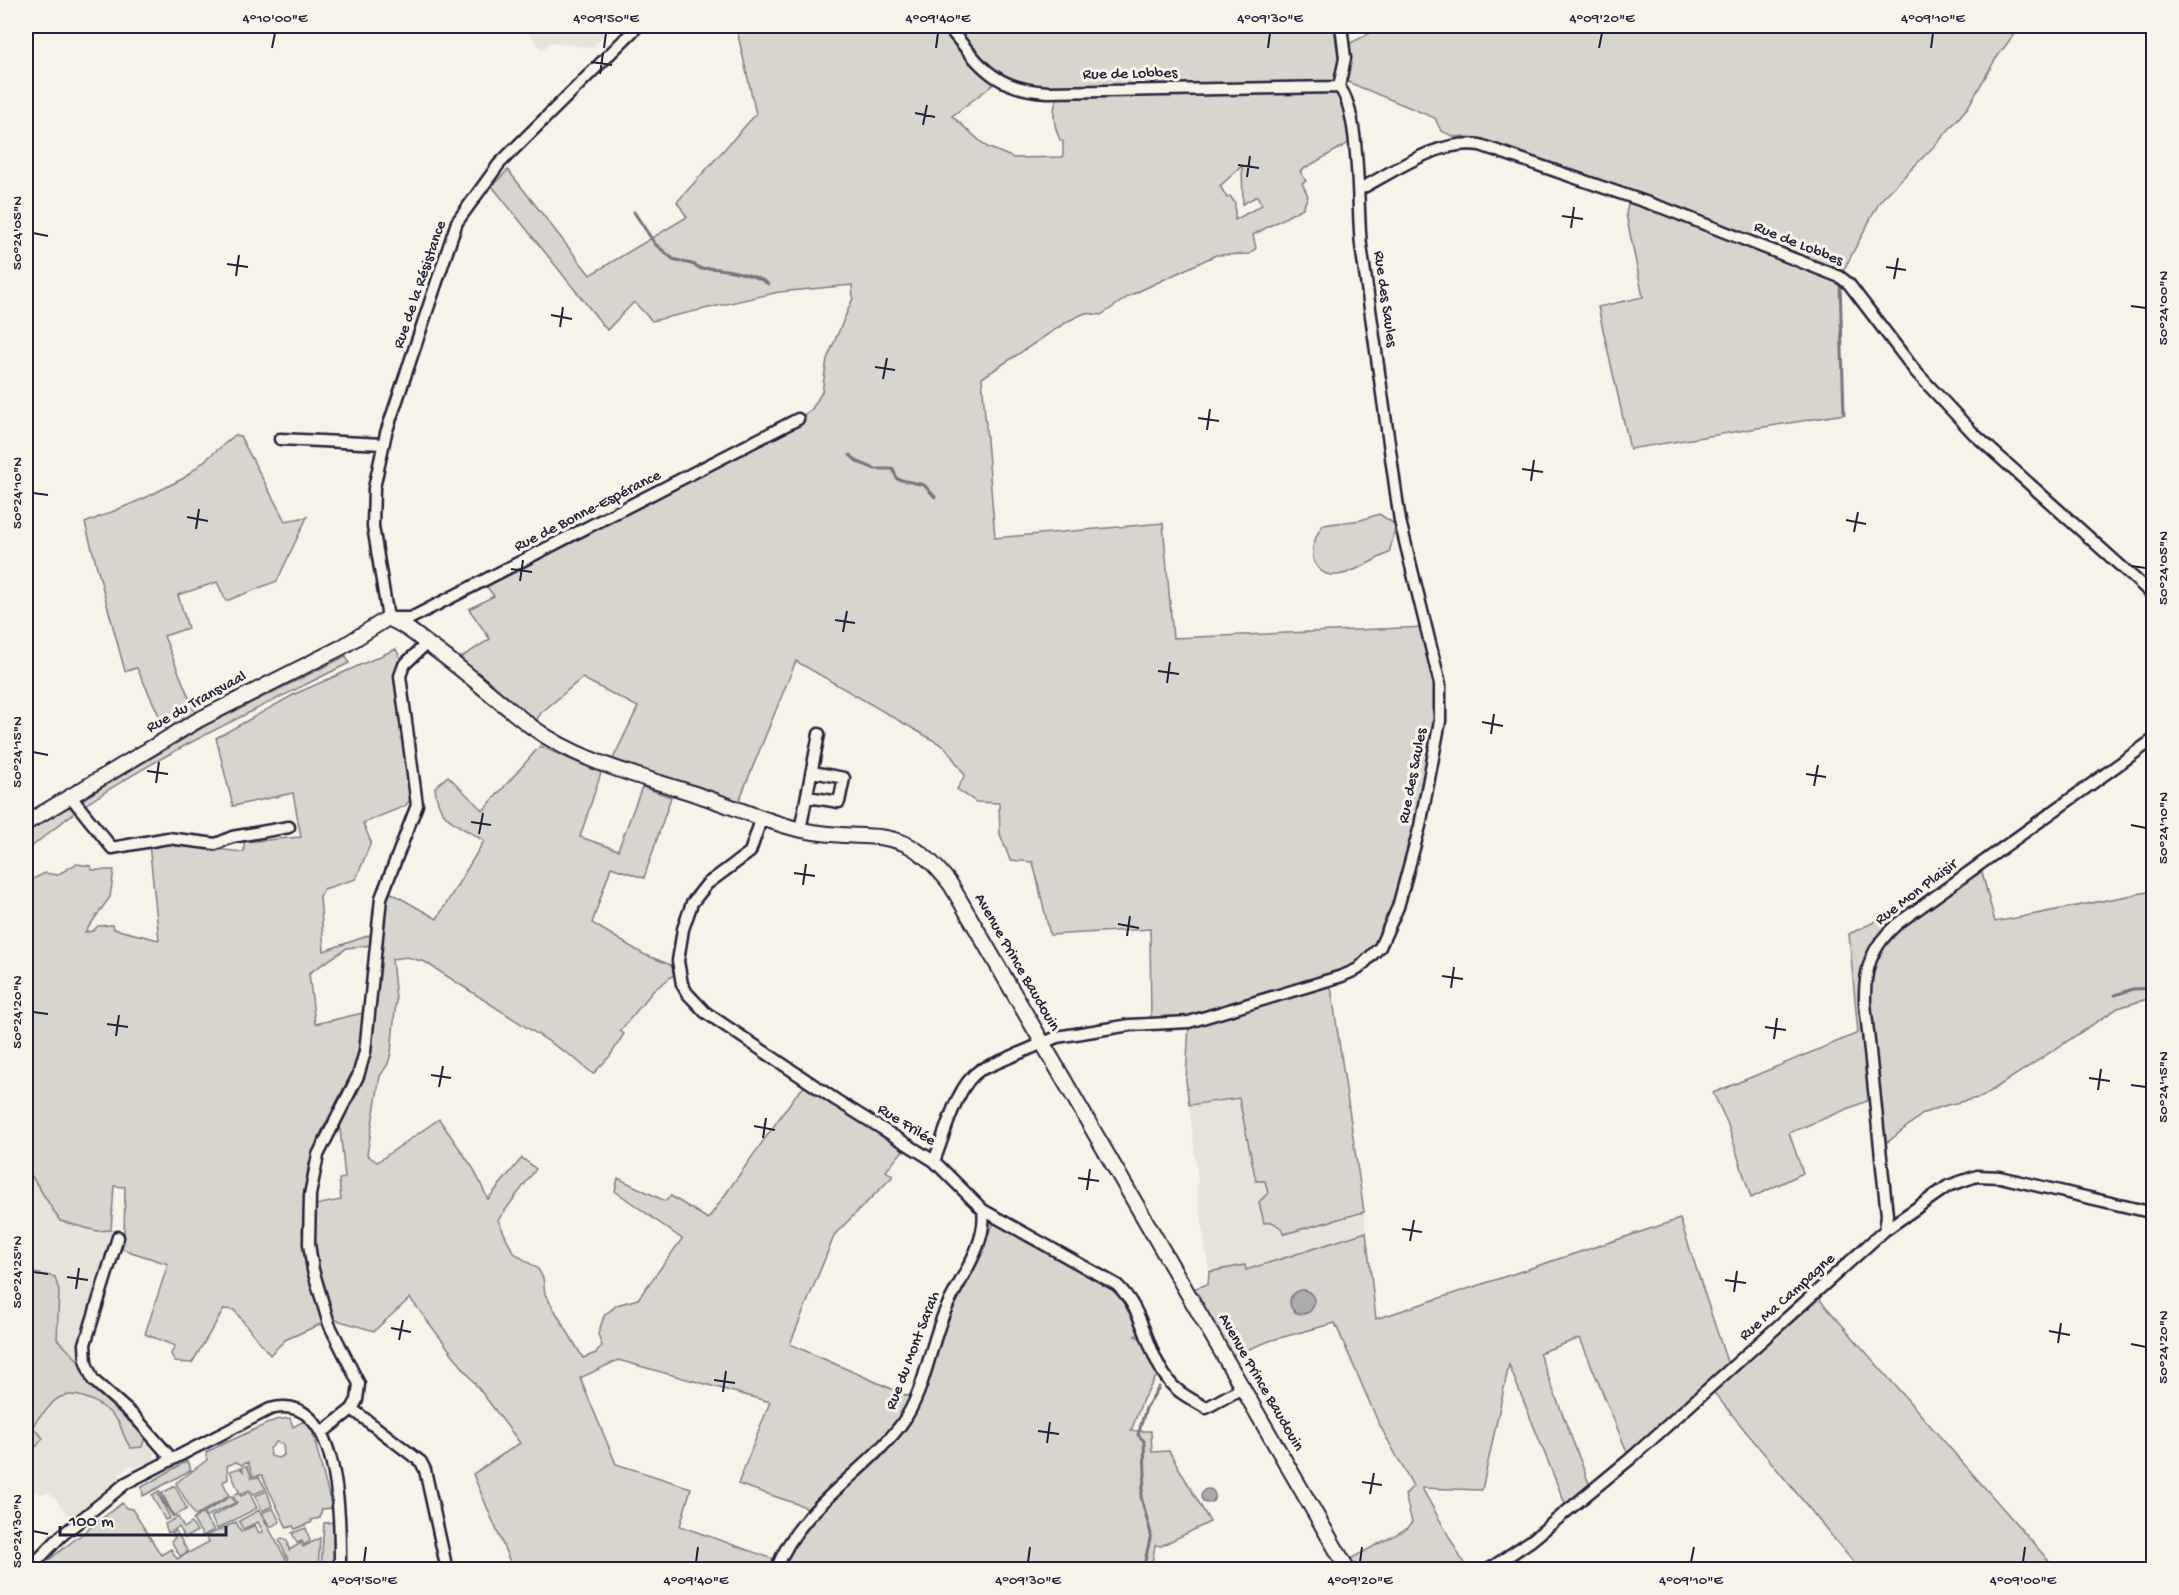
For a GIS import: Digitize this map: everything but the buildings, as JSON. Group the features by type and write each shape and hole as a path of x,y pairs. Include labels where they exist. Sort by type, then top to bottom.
{"street":[{"name":"Rue de la Résistance","path":"388,618 372,510 383,444 457,222 500,164 638,26"},
{"name":"Rue de Lobbes","path":"947,26 989,74 998,81 1023,90 1048,92 1339,87"},
{"path":"1339,87 1345,58 1341,26"},
{"name":"Rue des Saules","path":"934,1161 970,1076 1057,1037 1130,1024 1189,1022 1352,972 1369,960 1380,948 1398,906 1420,826 1440,721 1440,684 1400,521 1361,245 1357,210 1360,189 1347,102 1339,87"},
{"name":"Rue de Lobbes","path":"1360,189 1451,145 1480,145 1666,209 1840,277 1849,284 1916,372 1974,434 2154,596"},
{"name":"Rue de Bonne-Espérance","path":"388,618 411,618 798,419"},
{"path":"280,439 383,444"},
{"name":"Avenue Prince Baudouin","path":"388,618 404,624 532,727 559,743 600,762 800,830 895,838 918,850 951,885 1348,1569"},
{"name":"Rue du Transvaal","path":"26,822 198,720 342,647 388,618"},
{"path":"323,1432 352,1409 357,1400 359,1384 329,1324 310,1259 310,1195 318,1155 358,1076 365,1052 381,898 417,805 400,676 404,664 427,643"},
{"path":"800,830 819,734"},
{"name":"Rue Mon Plaisir","path":"1885,1230 1887,1215 1864,1003 1865,974 1874,950 1897,924 2154,739"},
{"path":"808,797 839,802 844,778 813,772"},
{"path":"70,797 112,848 168,838 216,844 232,837 288,827"},
{"name":"Rue Frilée","path":"762,817 750,852 706,884 692,903 680,942 678,961 682,984 705,1012 836,1100 934,1161 983,1210 1104,1277 1123,1291 1137,1311 1169,1382 1188,1397 1206,1408 1212,1407 1244,1387"},
{"name":"Rue Ma Campagne","path":"1488,1569 1532,1540 1630,1459 1885,1230 1948,1186 1977,1176 2000,1177 2154,1213"},
{"name":"Rue du Mont Sarah","path":"776,1569 797,1529 819,1504 889,1439 909,1412 944,1313 979,1241 984,1224 983,1210"},
{"path":"118,1237 85,1344 86,1363 93,1380 135,1417 172,1459"},
{"path":"28,1569 61,1536 126,1483 278,1407 286,1406 303,1412 315,1420 323,1432 339,1510 340,1569"},
{"path":"352,1409 421,1462 425,1470 447,1569"}],"shaded area":[{"path":"523,26 611,26 613,28 591,48 551,42 542,50"},
{"path":"736,26 1341,26 1345,46 1384,26 2020,26 1995,60 1968,107 1940,140 1880,201 1840,277 1844,414 1630,449 1598,307 1643,297 1626,214 1630,196 1465,143 1465,136 1455,137 1441,131 1435,118 1348,82 1339,87 1354,140 1300,171 1306,181 1302,183 1308,196 1303,208 1253,235 1256,248 1250,254 1216,255 1131,295 1101,315 1085,313 1068,321 982,378 995,538 1163,523 1173,638 1426,627 1440,684 1440,721 1398,907 1369,960 1330,980 1364,1212 1284,1234 1281,1228 1272,1222 1264,1223 1259,1202 1268,1193 1265,1181 1256,1181 1239,1098 1189,1105 1186,1080 1189,1023 1151,1023 1150,929 1050,935 1033,862 1010,860 1000,834 999,803 976,802 957,789 965,775 945,747 796,661 736,808 610,765 638,707 582,678 541,713 532,727 454,662 490,639 469,609 494,596 483,582 798,419 812,409 822,392 827,359 853,298 852,285 779,292 652,321 634,302 607,330 492,186 508,170 590,275 687,217 677,202 756,114","holes":["998,81 1061,92 1055,104 1054,122 1060,140 1063,141 1063,157 1014,158 987,147 952,116","1242,166 1243,204 1257,196 1262,205 1235,220 1235,203 1230,196 1227,198 1220,186"]},
{"path":"235,435 240,436 285,521 307,517 277,581 226,601 217,582 178,595 188,628 164,636 198,720 169,737 137,668 125,671 85,523 145,498 184,478"},
{"path":"1379,514 1396,525 1389,553 1339,575 1329,575 1320,570 1314,561 1313,547 1323,525 1361,520"},
{"path":"396,649 402,662 410,800 405,806 363,823 371,842 356,879 324,889 320,896 324,951 373,934 371,945 347,948 309,973 315,1024 367,1012 354,1068 319,1136 308,1167 302,1232 313,1293 323,1323 285,1340 270,1355 234,1310 224,1309 192,1363 175,1362 171,1354 175,1346 145,1334 168,1264 119,1248 124,1237 125,1187 114,1186 111,1230 97,1231 60,1221 26,1167 26,871 31,880 45,873 57,875 76,864 91,866 92,870 114,870 110,897 85,932 93,931 98,926 112,925 114,929 159,940 149,843 244,852 244,842 301,837 293,793 233,806 216,738 295,694"},
{"path":"346,656 349,663 182,747 85,805 83,800 86,797 207,725"},
{"path":"540,746 601,773 580,837 618,850 642,787 671,797 644,878 611,867 592,923 643,954 676,967 676,973 653,991 620,1031 624,1034 610,1056 593,1074 573,1057 425,962 407,957 392,959 396,1000 391,1053 388,1064 380,1076 367,1155 377,1162 439,1119 473,1168 488,1199 522,1158 536,1169 498,1220 513,1252 538,1269 543,1278 545,1294 583,1358 596,1353 602,1346 598,1334 604,1316 617,1305 638,1299 682,1239 615,1191 618,1178 665,1201 671,1196 708,1219 795,1096 806,1085 905,1148 886,1171 893,1176 835,1234 790,1344 912,1398 892,1430 809,1511 803,1506 738,1484 770,1402 618,1360 580,1378 616,1464 691,1488 680,1526 776,1560 772,1569 513,1569 473,1474 520,1443 410,1298 374,1331 333,1319 315,1262 315,1205 341,1200 339,1179 345,1178 339,1119 355,1098 368,1061 376,1003 379,932 388,891 437,919 484,841 445,815 440,808 435,787 448,776 483,811"},
{"path":"69,807 75,812 26,851 26,831"},
{"path":"1980,865 1995,922 2153,891 2153,990 2147,999 2118,1008 1982,1097 1924,1113 1889,1141 1880,1144 1874,1098 1789,1133 1803,1173 1751,1198 1727,1122 1713,1093 1858,1033 1849,934 1893,913 1897,924"},
{"path":"1239,1097 1255,1181 1265,1181 1268,1193 1259,1202 1272,1222 1281,1228 1284,1234 1364,1212 1366,1232 1246,1270 1244,1265 1209,1272 1196,1183 1198,1181 1189,1105"},
{"path":"26,1167 60,1221 97,1231 111,1230 110,1247 85,1372 98,1393 145,1435 154,1454 154,1459 137,1467 130,1465 119,1475 118,1482 72,1521 49,1493 36,1493 26,1483 26,1267 28,1253 26,1250"},
{"path":"1680,1219 1730,1371 1814,1293 2056,1569 1859,1569 1711,1389 1630,1459 1580,1338 1539,1353 1592,1491 1568,1511 1509,1365 1482,1490 1422,1488 1467,1569 1348,1569 1352,1558 1408,1528 1412,1522 1405,1495 1413,1486 1379,1424 1335,1323 1272,1340 1226,1358 1187,1291 1208,1284 1209,1272 1245,1265 1246,1270 1366,1232 1376,1319"},
{"path":"994,1222 1003,1223 1110,1287 1126,1302 1141,1333 1135,1336 1144,1340 1159,1372 1143,1399 1131,1431 1151,1431 1152,1452 1169,1451 1210,1522 1161,1546 1155,1545 1151,1569 779,1570 792,1542 920,1400 947,1322"},
{"path":"34,1273 55,1277 59,1291 57,1339 76,1358 98,1393 145,1436 142,1447 131,1448 117,1420 110,1413 93,1401 74,1395 57,1399 38,1419 33,1427 43,1438 37,1446 26,1451 26,1279"},
{"path":"1302,1290 1310,1294 1314,1302 1310,1310 1302,1314 1294,1310 1290,1302 1294,1294"},
{"path":"290,1418 293,1427 304,1421 312,1430 332,1508 322,1509 320,1518 311,1520 312,1522 295,1529 293,1526 287,1528 262,1475 253,1476 248,1462 242,1465 236,1462 227,1466 228,1479 223,1482 229,1496 195,1516 176,1483 207,1460 206,1452 275,1420","holes":["276,1442 283,1444 284,1455 278,1458 271,1456 269,1450"]},
{"path":"187,1461 191,1470 143,1496 142,1487"},
{"path":"247,1466 252,1478 259,1477 266,1489 254,1494 249,1490 240,1494 230,1471 240,1468 243,1471 242,1467"},
{"path":"175,1486 187,1509 174,1516 162,1493"},
{"path":"1208,1489 1213,1491 1215,1496 1213,1501 1208,1503 1203,1501 1201,1496 1203,1491"},
{"path":"159,1491 173,1517 158,1494 170,1518 165,1520 152,1495"},
{"path":"267,1491 272,1506 262,1511 255,1496"},
{"path":"249,1492 257,1508 217,1529 211,1517 237,1503 233,1496 238,1493 241,1496"},
{"path":"231,1496 235,1503 205,1517 203,1513"},
{"path":"122,1503 126,1508 132,1509 161,1555 171,1549 177,1559 209,1542 206,1536 236,1522 241,1532 255,1525 259,1533 263,1532 258,1522 243,1529 239,1521 259,1510 291,1569 37,1569"},
{"path":"273,1508 280,1522 270,1527 262,1513"},
{"path":"202,1513 214,1530 203,1536 193,1520"},
{"path":"178,1517 184,1528 191,1523 197,1531 185,1538 179,1527 168,1533 165,1524"},
{"path":"334,1522 335,1569 321,1570 324,1523"},
{"path":"306,1528 310,1541 304,1545 302,1541 297,1543 292,1533"},
{"path":"176,1531 188,1552 180,1556 171,1541 175,1538 172,1533"},
{"path":"282,1538 287,1540 289,1550 301,1543 303,1547 320,1538 318,1569 292,1568 279,1540"}],"waterway":[{"path":"634,212 655,244 673,259 701,269 726,270 746,275 768,284"},
{"path":"1840,283 1844,414"},
{"path":"850,455 858,462 875,469 893,469 897,479 924,485 935,497"},
{"path":"2115,995 2133,989 2154,988"},
{"path":"1143,1570 1151,1534 1141,1497 1145,1475 1144,1441 1138,1435 1146,1408 1159,1387"}]}
